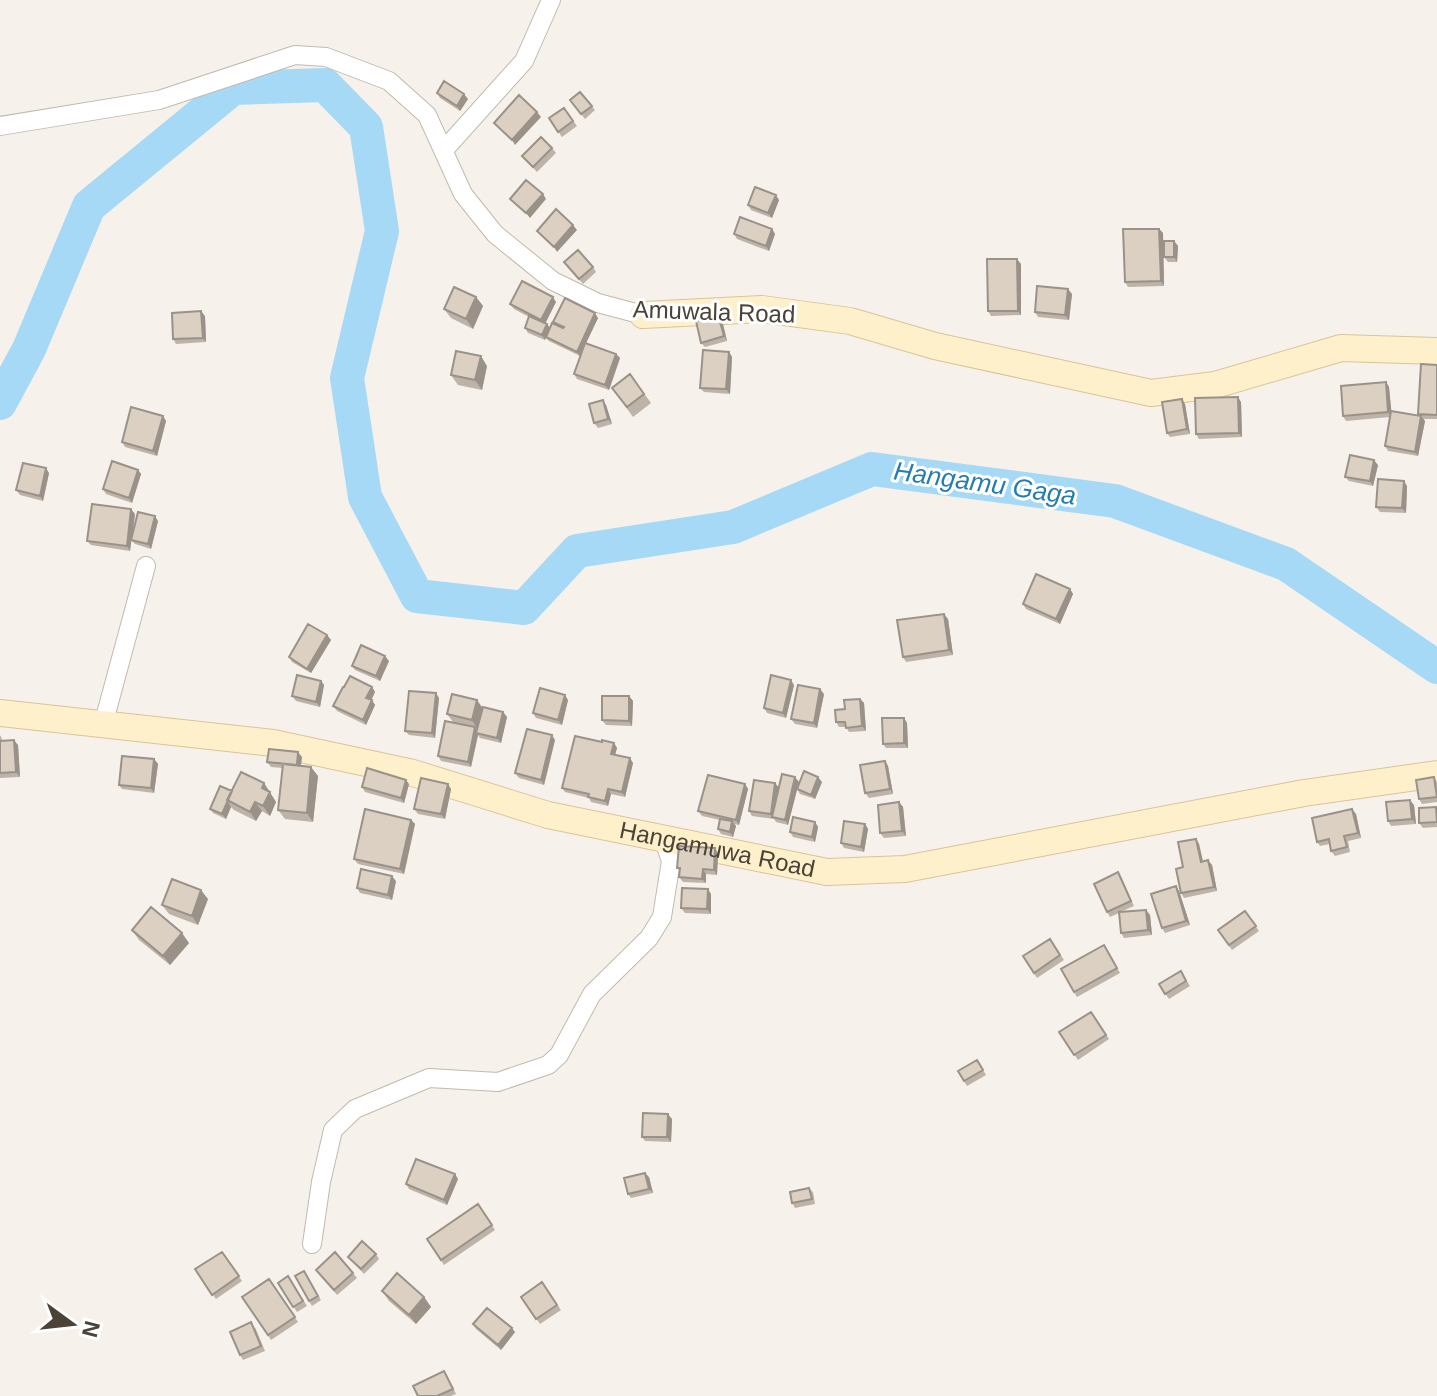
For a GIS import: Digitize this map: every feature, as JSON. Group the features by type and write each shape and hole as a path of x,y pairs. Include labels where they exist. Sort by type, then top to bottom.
{"street":[{"path":"444,150 524,61 551,0"},
{"name":"Amuwala Road","path":"0,126 159,100 295,55 326,57 389,81 427,115 463,194 495,234 553,281 598,303 643,315 762,309 850,321 935,346 1151,393 1215,385 1341,348 1437,351"},
{"path":"103,725 146,566"},
{"name":"Hangamuwa Road","path":"0,713 273,743 413,773 548,815 827,872 905,869 1304,793 1437,774"},
{"path":"312,1244 333,1130 355,1109 429,1078 498,1082 548,1065 559,1055 592,994 649,938 662,917 671,861 663,838"}],"building":[{"path":"444,81 464,94 457,106 437,93"},
{"path":"580,92 592,106 581,114 570,100"},
{"path":"519,95 537,112 512,140 494,123"},
{"path":"564,108 573,121 558,132 549,118"},
{"path":"541,137 552,148 533,167 522,156"},
{"path":"526,180 543,194 526,213 510,199"},
{"path":"755,187 776,195 768,213 748,205"},
{"path":"556,209 573,225 554,247 537,231"},
{"path":"740,217 772,229 766,246 734,234"},
{"path":"1123,229 1159,229 1161,281 1125,282"},
{"path":"1164,241 1174,241 1174,257 1164,257"},
{"path":"578,250 593,267 579,279 564,262"},
{"path":"987,259 1017,259 1018,311 988,311"},
{"path":"522,281 553,297 541,320 510,304"},
{"path":"1037,286 1068,289 1065,315 1035,312"},
{"path":"454,287 476,297 466,319 444,309"},
{"path":"565,298 595,313 577,352 546,337 552,323 564,327 553,322"},
{"path":"201,311 203,338 173,339 172,313"},
{"path":"718,315 724,336 701,343 696,321"},
{"path":"529,316 547,324 542,335 525,328"},
{"path":"585,343 616,354 605,385 574,374"},
{"path":"703,350 729,352 726,389 700,388"},
{"path":"456,351 481,356 475,380 451,375"},
{"path":"1421,364 1437,365 1437,415 1418,414"},
{"path":"630,374 644,394 627,407 612,388"},
{"path":"1386,382 1388,412 1343,416 1341,386"},
{"path":"1238,397 1239,433 1196,434 1195,398"},
{"path":"1182,399 1187,429 1167,433 1162,402"},
{"path":"603,400 608,419 594,423 589,404"},
{"path":"131,407 163,416 153,451 122,442"},
{"path":"1391,411 1421,416 1415,452 1385,446"},
{"path":"1350,455 1374,460 1370,481 1345,477"},
{"path":"112,461 138,470 129,498 103,489"},
{"path":"23,463 46,468 40,496 16,490"},
{"path":"1378,479 1404,481 1402,508 1376,507"},
{"path":"92,504 131,509 127,546 87,541"},
{"path":"138,512 155,516 148,544 131,540"},
{"path":"1036,574 1070,589 1056,619 1023,604"},
{"path":"944,614 949,650 903,657 897,620"},
{"path":"308,624 327,635 307,669 289,657"},
{"path":"361,645 385,656 376,676 352,666"},
{"path":"297,675 321,681 316,702 292,696"},
{"path":"771,675 791,680 783,713 764,708"},
{"path":"350,676 372,687 366,698 372,700 363,720 333,706"},
{"path":"798,685 820,689 814,723 791,719"},
{"path":"540,688 565,695 558,720 533,713"},
{"path":"409,691 436,693 432,733 405,731"},
{"path":"452,694 477,700 472,720 447,714"},
{"path":"602,696 629,696 629,721 602,720"},
{"path":"860,699 862,726 846,728 845,722 836,722 835,710 845,709 844,700"},
{"path":"483,707 503,712 497,738 476,733"},
{"path":"882,718 904,718 904,743 883,744"},
{"path":"445,721 475,727 468,762 438,756"},
{"path":"527,729 552,735 541,780 515,773"},
{"path":"575,736 614,743 611,754 630,758 622,792 608,789 605,801 562,788"},
{"path":"14,740 16,772 0,773 0,741"},
{"path":"269,749 298,752 297,765 267,762"},
{"path":"122,756 154,759 151,788 119,785"},
{"path":"885,761 890,789 865,793 860,765"},
{"path":"283,764 311,767 307,813 278,810"},
{"path":"367,768 406,780 401,798 362,787"},
{"path":"804,771 818,777 811,795 797,789"},
{"path":"241,772 264,783 262,788 270,792 263,806 255,802 250,812 227,800"},
{"path":"782,774 795,777 785,820 772,817"},
{"path":"708,775 745,784 736,820 698,811"},
{"path":"1434,777 1437,797 1419,799 1416,780"},
{"path":"421,778 448,784 441,814 414,809"},
{"path":"754,780 775,783 771,814 749,811"},
{"path":"220,786 232,791 222,814 210,809"},
{"path":"1410,800 1412,819 1388,821 1386,802"},
{"path":"899,802 902,831 880,833 878,805"},
{"path":"1436,807 1437,822 1419,823 1419,808"},
{"path":"365,809 411,820 400,869 354,859"},
{"path":"1352,809 1358,833 1344,836 1347,847 1331,851 1329,839 1317,842 1312,818"},
{"path":"793,817 815,822 812,837 790,832"},
{"path":"720,819 732,821 730,832 718,829"},
{"path":"844,821 865,824 861,847 841,843"},
{"path":"1196,839 1201,862 1208,860 1214,887 1181,893 1176,869 1183,867 1178,842"},
{"path":"679,846 715,848 714,870 703,869 702,879 679,877"},
{"path":"361,869 392,876 388,895 357,888"},
{"path":"1118,872 1131,901 1107,912 1094,884"},
{"path":"172,879 201,890 192,916 162,905"},
{"path":"1176,886 1186,921 1162,928 1151,894"},
{"path":"682,888 708,889 707,909 681,908"},
{"path":"151,907 182,933 163,956 132,930"},
{"path":"1146,910 1148,930 1121,933 1119,912"},
{"path":"1245,911 1256,926 1229,945 1218,930"},
{"path":"1050,939 1060,955 1034,973 1023,956"},
{"path":"1104,945 1117,968 1074,992 1061,969"},
{"path":"1181,971 1186,981 1165,994 1159,984"},
{"path":"1091,1012 1106,1035 1074,1055 1059,1032"},
{"path":"977,1060 983,1070 964,1081 958,1071"},
{"path":"643,1113 668,1114 667,1137 642,1137"},
{"path":"416,1159 455,1174 444,1200 406,1184"},
{"path":"645,1173 649,1189 628,1194 624,1178"},
{"path":"809,1188 812,1199 792,1203 790,1192"},
{"path":"478,1204 492,1225 441,1260 427,1239"},
{"path":"362,1241 376,1254 361,1269 348,1257"},
{"path":"222,1252 239,1276 212,1295 195,1269"},
{"path":"335,1252 353,1273 334,1290 316,1270"},
{"path":"304,1271 318,1296 309,1301 295,1276"},
{"path":"397,1273 424,1297 409,1315 382,1291"},
{"path":"288,1276 303,1301 293,1307 278,1283"},
{"path":"269,1279 295,1317 268,1335 242,1297"},
{"path":"542,1282 557,1305 536,1319 521,1297"},
{"path":"487,1308 512,1328 498,1345 473,1324"},
{"path":"251,1322 261,1346 240,1355 230,1332"},
{"path":"444,1371 453,1389 437,1396 418,1396 413,1386"}],"waterway":[{"name":"Hangamu Gaga","path":"0,403 29,349 89,206 233,88 325,85 366,127 382,231 347,378 365,497 417,596 524,608 577,551 733,527 872,469 1115,501 1286,564 1437,667"}]}
